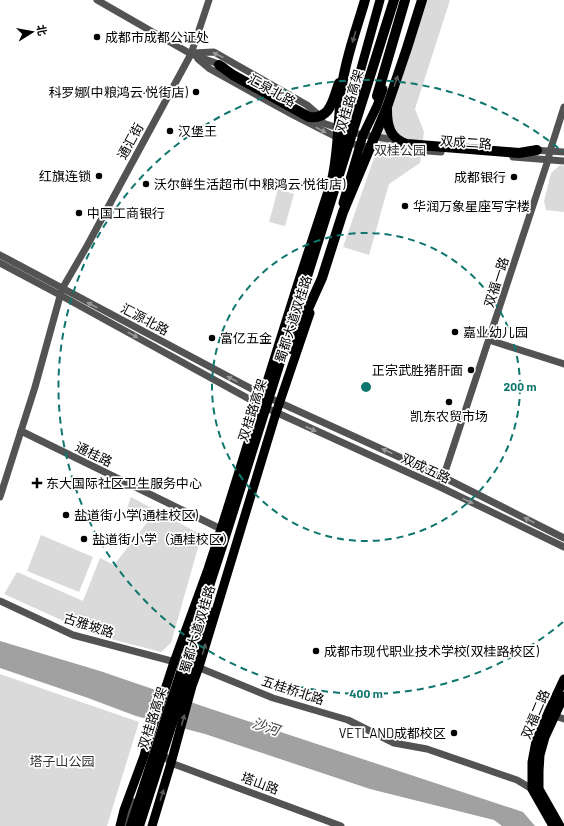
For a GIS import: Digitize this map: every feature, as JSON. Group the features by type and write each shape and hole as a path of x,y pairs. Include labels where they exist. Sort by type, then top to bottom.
{"highway":[{"path":"219,65 309,117 319,117 327,112 330,107 347,60 365,0"},
{"path":"346,131 360,84 389,0"},
{"name":"双桂路高架","path":"139,826 230,544 287,350 394,0"},
{"name":"双桂路高架","path":"130,826 148,754 224,540 400,0"},
{"path":"377,96 405,0"},
{"path":"287,350 322,278 343,212 387,107 408,48 422,0"},
{"path":"287,350 297,301 323,214 334,169 340,105 347,60"},
{"path":"387,107 388,126 393,135 402,143 412,145 519,152 537,150"}],"main road":[{"name":"蜀都大道双桂路","path":"120,826 124,810 148,754 174,662 221,530 300,275 344,141 357,83 380,0"},
{"name":"蜀都大道双桂路","path":"152,826 171,763 169,754 199,667 279,402 308,319 363,135 377,106 410,0"},
{"path":"363,135 377,96"},
{"name":"双福二路","path":"551,715 564,679"},
{"name":"双福二路","path":"553,826 536,789 532,762 536,741 564,696"},
{"name":"双福二路","path":"536,789 560,826"}],"street":[{"name":"汇泉北路","path":"97,0 191,54 210,69 293,116 344,141"},
{"name":"通汇街","path":"0,497 35,387 61,292 191,54 209,0"},
{"path":"191,54 214,52 307,105 333,127"},
{"name":"汇泉北路","path":"191,54 230,69 320,122 346,131"},
{"name":"双福一路","path":"440,487 548,160 564,107"},
{"name":"双成二路","path":"346,131 389,139 564,152"},
{"name":"双成二路","path":"344,141 360,146 564,161"},
{"name":"汇源北路","path":"0,255 61,292 276,413"},
{"name":"汇源北路","path":"0,263 61,292 279,402"},
{"path":"489,340 564,364"},
{"name":"双成五路","path":"279,402 443,477 564,538"},
{"name":"双成五路","path":"276,413 440,487 564,547"},
{"name":"通桂路","path":"21,431 221,530"},
{"name":"古雅坡路","path":"0,601 73,635 174,662"},
{"path":"169,754 164,742 182,684 182,670 174,662"},
{"name":"五桂桥北路","path":"174,662 199,667 273,698 348,720 394,743 427,750 517,780 536,789"},
{"path":"551,715 564,719"},
{"name":"塔山路","path":"148,754 148,752 153,751 160,752 171,763 340,826"},
{"path":"124,826 148,754"}],"green space":[{"name":"双桂公园","path":"427,0 450,0 415,109 424,132 420,163 389,184 369,255 343,247"},
{"path":"560,165 564,166 564,212 546,210 544,201 551,173"},
{"path":"278,189 294,194 285,226 269,222"},
{"path":"131,497 198,533 199,544 171,643 161,652 92,634 4,594 17,572 83,601 100,558 114,565 149,520 127,508"},
{"path":"41,535 93,557 79,592 27,571"},
{"name":"塔子山公园","path":"0,674 139,722 107,826 0,826"}],"shaded area":[{"path":"0,641 100,671 523,812 535,826 502,826 494,820 370,789 205,734 136,716 0,668"}],"place":[{"name":"成都市成都公证处","path":"97,37"},
{"name":"科罗娜(中粮鸿云·悦街店)","path":"196,92"},
{"name":"汉堡王","path":"170,131"},
{"name":"红旗连锁","path":"99,176"},
{"name":"成都银行","path":"514,177"},
{"name":"沃尔鲜生活超市(中粮鸿云·悦街店)","path":"146,184"},
{"name":"华润万象星座写字楼","path":"405,206"},
{"name":"中国工商银行","path":"79,213"},
{"name":"嘉业幼儿园","path":"455,332"},
{"name":"富亿五金","path":"212,338"},
{"name":"正宗武胜猪肝面","path":"471,370"},
{"name":"凯东农贸市场","path":"449,402"},
{"name":"东大国际社区卫生服务中心","path":"37,483"},
{"name":"盐道街小学(通桂校区)","path":"66,515"},
{"name":"盐道街小学（通桂校区）","path":"84,539"},
{"name":"成都市现代职业技术学校(双桂路校区)","path":"316,651"},
{"name":"VETLAND成都校区","path":"454,733"}],"water label":[{"name":"沙河","path":"266,726"}]}
